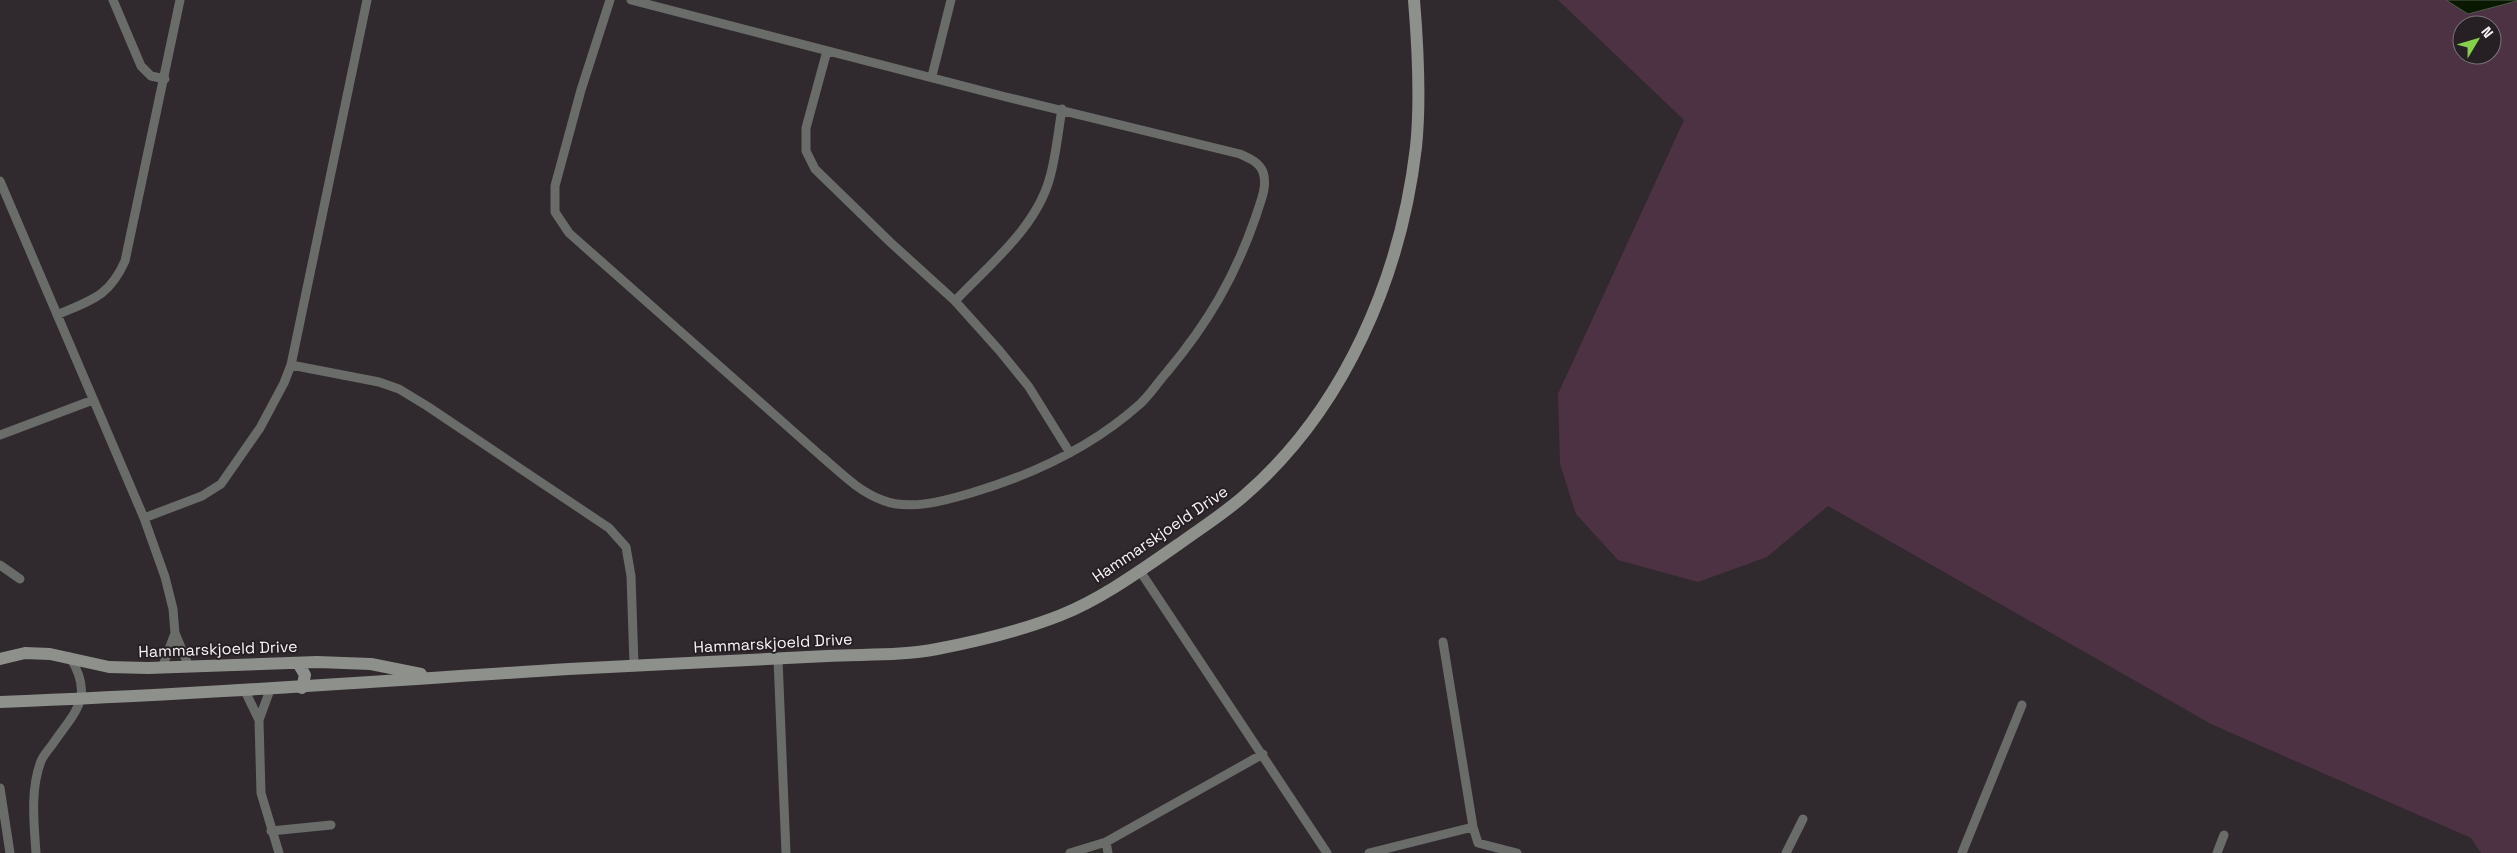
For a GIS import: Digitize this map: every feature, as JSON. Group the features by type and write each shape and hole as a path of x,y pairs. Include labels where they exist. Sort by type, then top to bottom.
{"main road":[{"name":"Hammarskjoeld Drive","path":"0,702 270,690 438,677 932,650 1008,632 1062,614 1109,590 1140,571 1247,493 1304,432 1343,373 1359,342 1389,273 1407,202 1416,145 1418,96 1414,0"},
{"name":"Hammarskjoeld Drive","path":"0,659 25,654 70,656 109,667 162,668 298,662 371,664 438,677"},
{"path":"298,662 305,675 302,688"}],"street":[{"path":"113,0 141,66 151,76 165,79"},
{"path":"57,315 99,296 112,285 125,261 165,79 180,0"},
{"path":"144,518 202,496 221,484 260,428 284,383 291,364 367,0"},
{"path":"610,0 581,90 555,186 555,212 569,232 854,484 883,500 910,505 952,499 1002,484 1070,453 1110,427 1140,403 1186,349 1227,288 1244,251 1265,187 1263,172 1254,160 1240,154 826,51 631,0"},
{"path":"932,76 951,0"},
{"path":"826,51 806,128 806,150 815,168 890,242 955,301 1029,387 1070,453"},
{"path":"955,301 1012,241 1037,208 1050,178 1062,110"},
{"path":"0,181 144,518 166,577 174,609 175,633 189,667"},
{"path":"291,364 379,382 399,390 427,406 609,528 626,547 631,576 634,666"},
{"path":"0,435 93,400"},
{"path":"0,565 20,579"},
{"path":"1140,571 1327,853"},
{"path":"162,668 175,633"},
{"path":"1443,642 1473,827 1481,853"},
{"path":"36,853 33,800 41,761 82,699 82,684 70,656"},
{"path":"778,659 786,853"},
{"path":"270,690 259,720 260,793 279,853"},
{"path":"245,691 259,720"},
{"path":"1962,853 2022,706"},
{"path":"1070,853 1106,842 1263,754"},
{"path":"0,788 10,853"},
{"path":"1786,853 1803,818"},
{"path":"271,831 331,825"},
{"path":"1369,853 1473,827"},
{"path":"2217,853 2224,835"},
{"path":"1106,842 1108,853"},
{"path":"1478,843 1517,853"}],"shaded area":[{"path":"1558,0 2446,0 2468,14 2517,1 2517,853 2481,853 2471,838 2211,724 1828,506 1767,557 1698,582 1618,560 1576,514 1560,464 1558,394 1684,120"},
{"path":"2446,0 2517,0 2517,1 2468,14"}]}
